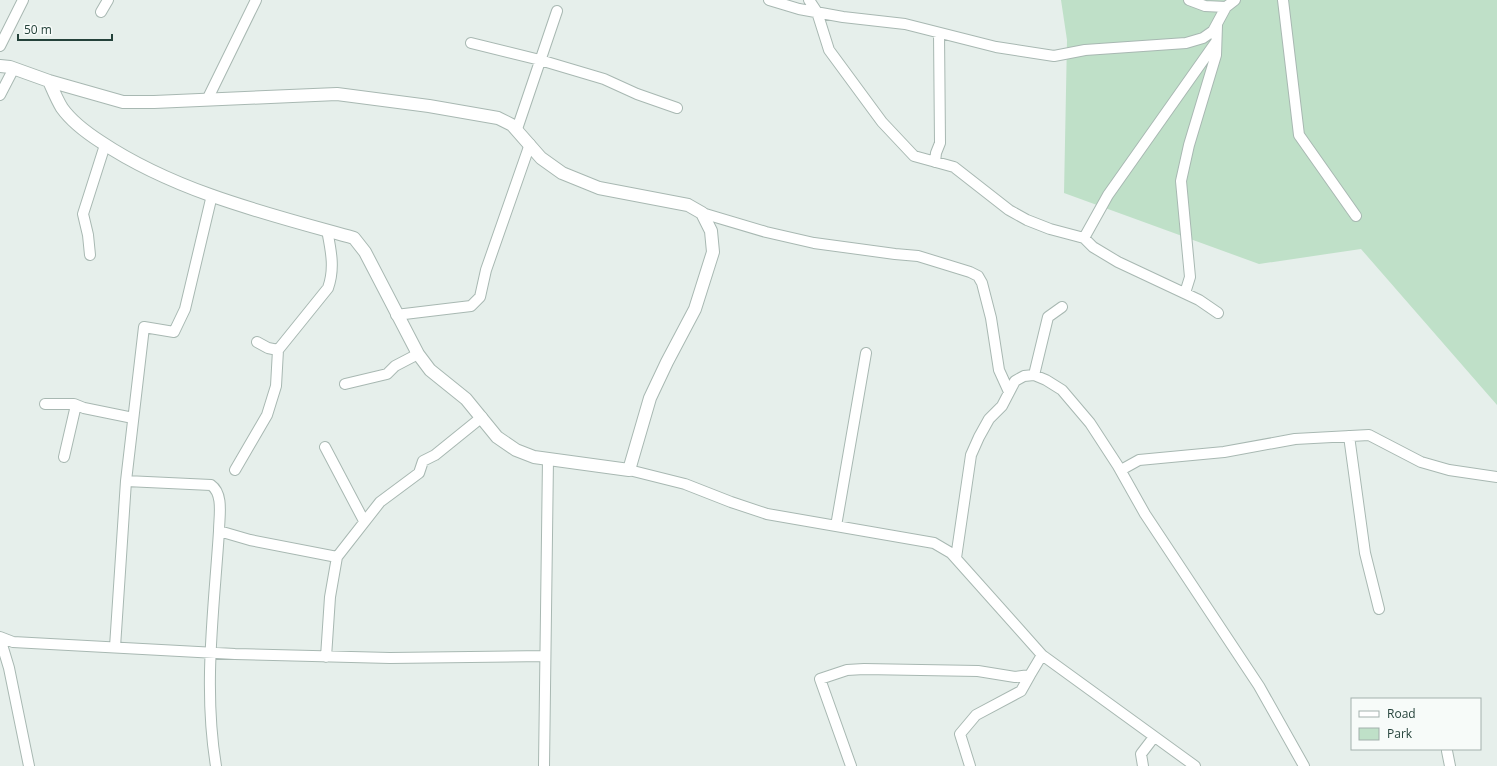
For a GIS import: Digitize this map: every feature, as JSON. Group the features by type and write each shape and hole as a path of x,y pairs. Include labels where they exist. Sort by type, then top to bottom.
{"street":[{"path":"0,46 23,0"},
{"path":"207,100 256,0"},
{"path":"769,0 790,3 817,12 905,24 996,47 1054,56 1085,50 1186,43 1203,38 1213,31 1226,7 1235,0"},
{"path":"809,0 817,12 829,50 882,122 914,156 954,168 1009,210 1027,220 1050,229 1084,238 1093,247 1118,262 1200,300 1218,314"},
{"path":"1189,0 1205,6 1226,7"},
{"path":"1283,0 1299,135 1356,216"},
{"path":"101,12 105,1"},
{"path":"517,129 557,11"},
{"path":"1185,293 1190,277 1181,181 1189,145 1216,55 1216,24"},
{"path":"935,162 936,153 940,143 939,32"},
{"path":"1084,238 1108,195 1216,42"},
{"path":"471,43 540,60 604,79 637,94 677,108"},
{"path":"0,66 14,68 49,81 123,102 336,94 429,106 498,118 517,129 541,158 562,173 599,188 688,205 702,213 766,232 814,243 918,256 964,269 978,276 982,283 991,318 999,370 1009,392"},
{"path":"0,95 14,68"},
{"path":"49,81 62,108 84,131 124,158 244,207 354,238 364,252 418,354 430,370 466,399 497,437 516,450 534,457 629,470 685,484 767,514 934,543 951,553 956,558 1042,655 1195,766"},
{"path":"396,315 472,306 480,297 486,270 530,144"},
{"path":"90,255 88,235 83,214 105,145"},
{"path":"115,647 126,482 144,327 174,332 185,309 212,195"},
{"path":"629,470 650,398 666,362 695,309 712,252 711,231 702,213"},
{"path":"235,470 267,415 276,386 278,350 328,288 332,277 333,261 327,230"},
{"path":"1034,375 1048,317 1062,307"},
{"path":"257,342 268,348 278,350"},
{"path":"836,526 866,353"},
{"path":"345,384 387,374 395,366 418,354"},
{"path":"956,558 971,455 989,420 1002,406 1015,381 1024,376 1034,375 1062,390 1090,423 1121,470 1145,514 1259,686 1304,766"},
{"path":"45,404 76,405 133,418"},
{"path":"64,457 76,405"},
{"path":"326,656 330,597 337,557 380,502 419,473 423,461 435,455 482,417"},
{"path":"1121,470 1139,460 1224,452 1295,439 1370,435 1421,462 1449,470 1497,477"},
{"path":"1348,436 1365,553 1379,609"},
{"path":"325,447 364,521"},
{"path":"544,766 548,459"},
{"path":"126,482 211,485 217,489 220,497 219,531 209,652 211,714 216,766"},
{"path":"219,531 250,540 337,557"},
{"path":"0,637 13,642 209,652 390,658 545,656"},
{"path":"0,637 9,668 29,766"},
{"path":"970,766 960,734 976,715 1021,691 1042,655"},
{"path":"851,766 820,679 847,670 864,668 978,671 1014,677 1030,675"},
{"path":"1143,766 1142,754 1154,737"},
{"path":"1447,751 1450,766"}],"green space":[{"path":"1061,0 1497,0 1497,405 1361,249 1259,264 1064,193 1067,40"}]}
